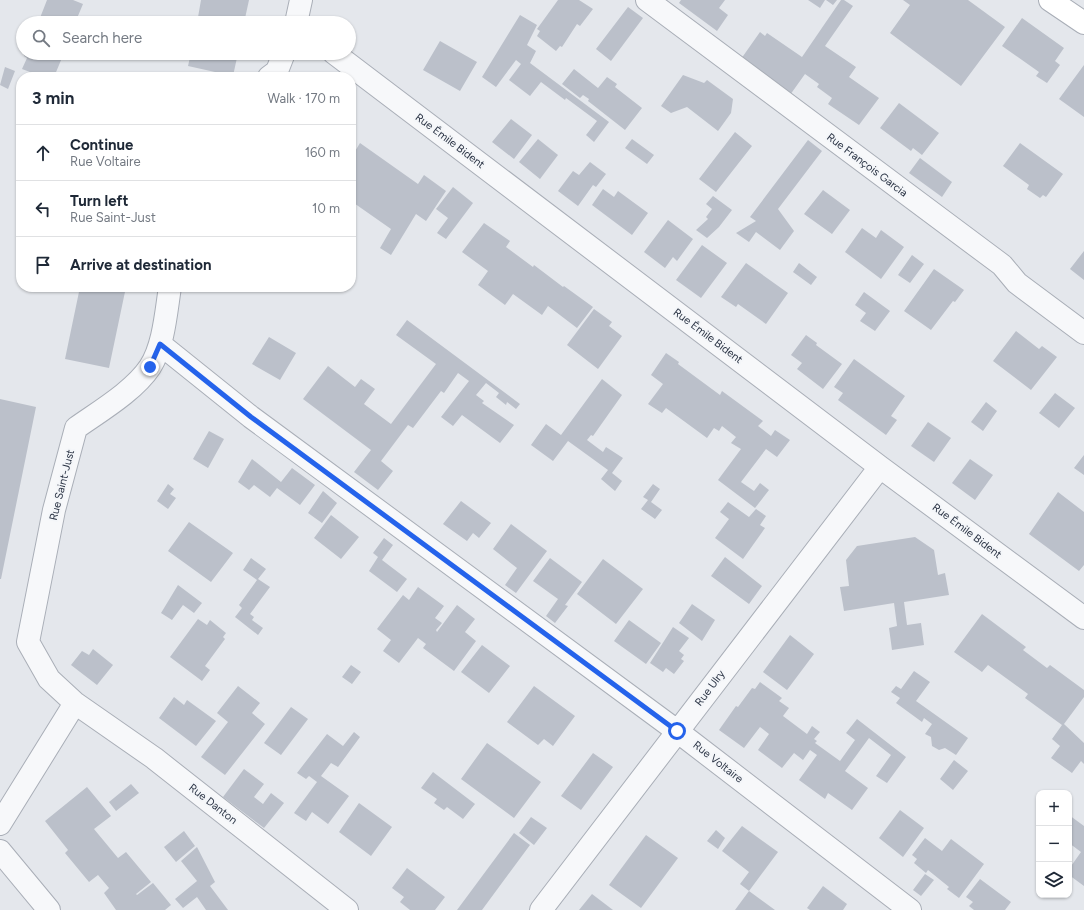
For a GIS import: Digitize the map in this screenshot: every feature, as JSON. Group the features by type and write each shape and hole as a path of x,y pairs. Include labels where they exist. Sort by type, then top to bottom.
{"main road":[{"path":"1050,0 1084,23"}],"street":[{"path":"297,16 300,0"},
{"name":"Rue François Garcia","path":"647,0 996,260 1017,283 1084,333"},
{"path":"275,72 281,60"},
{"name":"Rue Émile Bident","path":"343,60 880,466 1084,618"},
{"name":"Rue Saint-Just","path":"75,703 49,679 28,642 54,510 76,428 125,394 150,367 160,344 169,292"},
{"name":"Rue Voltaire","path":"160,344 251,417 677,731 910,910"},
{"name":"Rue Ulry","path":"540,910 880,466"},
{"path":"0,824 75,703"},
{"name":"Rue Danton","path":"75,703 154,758 347,910"},
{"path":"0,851 49,910"}],"building":[{"path":"47,0 73,0 83,4 78,16 41,16"},
{"path":"201,0 249,0 246,16 198,16"},
{"path":"558,0 579,0 593,9 580,26 577,24 562,47 560,46 556,51 537,36 540,31 537,29"},
{"path":"681,0 725,0 719,8 728,15 717,31 679,3"},
{"path":"808,0 825,0 820,8"},
{"path":"826,0 837,0 833,5"},
{"path":"841,0 844,0 853,6 825,46 856,67 849,77 879,98 859,125 828,104 832,98 817,87 819,84 805,74 790,95 741,59 760,32 765,36 767,33 802,57"},
{"path":"903,0 968,0 1005,27 961,86 890,33 910,5"},
{"path":"628,7 643,18 611,61 596,49"},
{"path":"520,15 537,25 527,45 536,51 530,63 609,122 594,142 586,135 597,121 566,98 565,100 541,82 530,96 509,80 521,64 516,60 496,87 482,77"},
{"path":"1022,18 1064,48 1055,61 1060,65 1047,83 1036,76 1039,72 1002,46"},
{"path":"440,41 477,62 460,91 423,70"},
{"path":"26,60 61,60 56,72 30,72 22,69"},
{"path":"189,60 236,60 234,72 215,72 188,66"},
{"path":"1084,65 1084,117 1059,99"},
{"path":"5,67 15,71 8,89 0,85"},
{"path":"574,69 598,88 607,77 617,84 615,87 642,108 625,130 588,101 589,99 583,95 580,98 562,84"},
{"path":"683,75 704,83 707,80 733,99 731,113 718,131 687,107 671,113 661,106"},
{"path":"899,103 939,133 922,155 913,148 911,151 880,128"},
{"path":"511,119 532,135 514,159 492,142"},
{"path":"735,132 752,146 716,192 699,179"},
{"path":"538,139 558,155 540,179 519,162"},
{"path":"632,139 654,155 647,164 625,148"},
{"path":"808,140 822,151 778,209 794,231 780,250 756,232 749,242 736,233 756,221 750,217"},
{"path":"360,143 418,184 424,175 446,191 426,221 416,214 391,255 380,248 391,229 356,204 356,150"},
{"path":"1020,143 1063,174 1046,197 1043,195 1040,198 1027,189 1029,185 1003,166"},
{"path":"920,158 952,182 942,197 909,173"},
{"path":"590,162 606,174 596,187 593,185 578,206 558,191 573,171 579,175"},
{"path":"453,187 473,203 446,239 437,233 448,218 436,209"},
{"path":"603,189 614,197 618,191 648,213 632,235 592,205"},
{"path":"823,190 850,210 832,234 804,214"},
{"path":"713,196 732,210 719,227 707,238 696,230 708,219 706,217 712,209 706,204"},
{"path":"668,220 693,239 677,261 673,257 665,268 644,252"},
{"path":"484,223 510,241 506,247 593,307 577,328 548,306 542,315 513,294 505,305 478,285 488,271 462,252"},
{"path":"862,228 876,238 881,230 904,247 881,279 845,252"},
{"path":"702,245 727,263 701,298 676,280"},
{"path":"1084,251 1084,280 1070,269"},
{"path":"912,255 924,264 910,283 898,275"},
{"path":"746,263 788,293 766,324 738,304 736,307 721,297"},
{"path":"799,263 817,277 811,285 793,272"},
{"path":"934,269 964,290 955,302 953,301 931,330 904,311"},
{"path":"79,292 125,292 109,368 65,359"},
{"path":"864,292 890,311 875,331 860,321 866,313 855,305"},
{"path":"594,309 612,322 609,326 622,336 598,369 567,345"},
{"path":"407,320 520,404 516,409 507,402 506,405 496,397 499,393 486,383 476,395 484,401 482,403 514,425 500,443 462,415 453,426 441,417 469,381 458,373 444,393 441,391 413,428 408,425 381,461 393,471 378,490 354,472 371,450 303,399 328,366 355,387 361,379 375,389 364,404 391,424 436,364 396,335"},
{"path":"1016,331 1039,349 1042,346 1057,357 1031,390 993,361"},
{"path":"806,335 817,343 816,345 842,364 823,389 797,369 802,363 791,355"},
{"path":"269,337 296,353 280,380 252,364"},
{"path":"666,353 679,362 678,364 720,395 722,391 763,421 758,426 771,436 775,430 790,440 777,457 766,449 741,482 754,491 760,483 769,490 755,508 718,480 741,449 731,443 736,437 722,426 719,431 714,428 707,438 666,408 662,413 648,404 663,384 651,375"},
{"path":"854,359 905,396 891,416 897,420 886,435 838,400 843,393 834,387"},
{"path":"602,379 622,395 593,436 591,435 587,440 603,452 606,447 623,458 612,473 622,481 615,491 601,479 608,470 568,441 553,461 531,445 546,424 561,435"},
{"path":"1055,393 1075,408 1059,428 1039,413"},
{"path":"0,399 36,407 1,579 0,579"},
{"path":"986,402 997,411 983,431 971,422"},
{"path":"928,422 951,438 934,462 911,446"},
{"path":"209,431 224,439 208,468 193,459"},
{"path":"1084,455 1084,475 1074,468"},
{"path":"252,459 281,482 292,468 315,485 300,505 277,488 270,497 254,485 249,490 238,482"},
{"path":"970,459 993,475 975,500 952,483"},
{"path":"168,484 174,489 170,494 176,498 168,509 157,501"},
{"path":"653,484 660,489 651,502 662,510 655,519 641,509 648,500 643,497"},
{"path":"323,491 337,503 322,523 308,513"},
{"path":"1058,492 1084,512 1084,565 1079,571 1029,534"},
{"path":"461,501 491,523 479,538 473,533 467,541 443,524"},
{"path":"728,502 749,517 756,509 766,516 760,525 765,528 743,559 715,538 729,519 720,512"},
{"path":"331,515 359,537 341,559 314,538"},
{"path":"189,522 233,553 211,582 168,551"},
{"path":"511,524 547,551 516,593 505,585 517,568 493,549"},
{"path":"915,537 934,550 938,575 945,573 949,595 904,602 907,625 921,623 924,645 892,650 889,628 897,626 894,603 844,611 840,587 849,586 846,560 857,546"},
{"path":"384,538 393,545 382,560 407,579 397,592 369,571 378,557 373,553"},
{"path":"725,557 762,586 749,604 711,576"},
{"path":"251,558 266,569 258,579 270,587 250,614 254,617 252,620 263,628 258,635 235,617 242,608 239,605 257,580 243,570"},
{"path":"550,558 582,582 565,605 568,606 555,623 546,616 558,599 533,581"},
{"path":"603,559 643,589 616,624 577,594"},
{"path":"178,585 202,603 194,613 183,605 172,620 161,613"},
{"path":"418,587 444,606 435,618 442,623 436,630 437,632 457,605 475,619 465,632 476,641 454,671 423,648 426,644 418,638 399,663 383,651 391,640 377,629 403,595 409,600"},
{"path":"692,604 715,620 702,641 679,623"},
{"path":"982,614 1026,647 1023,650 1047,668 1050,665 1084,690 1084,697 1064,724 1084,743 1084,764 1081,761 1072,773 1051,758 1060,746 1052,739 1062,725 1025,698 1028,694 988,665 982,672 954,652"},
{"path":"198,619 207,625 210,620 226,633 223,637 225,639 205,666 210,670 202,681 170,657"},
{"path":"629,620 661,643 646,664 614,641"},
{"path":"673,627 689,638 679,651 684,655 681,659 684,661 674,674 666,668 663,672 650,663"},
{"path":"790,635 814,654 787,690 763,672"},
{"path":"482,645 510,666 489,693 461,672"},
{"path":"93,649 113,665 97,685 71,665 82,651 89,655"},
{"path":"351,665 361,672 352,684 342,677"},
{"path":"914,671 930,682 916,701 968,738 956,755 945,748 939,750 932,746 931,737 925,734 932,724 924,718 922,722 896,703 900,698 891,692 896,686 901,689"},
{"path":"760,682 782,698 779,701 789,708 783,716 807,734 812,726 820,732 814,739 817,741 815,743 840,761 855,740 846,733 857,719 906,757 887,783 876,776 891,755 869,738 845,771 868,788 852,810 828,793 825,799 799,780 817,755 810,750 803,760 794,753 782,768 758,750 769,734 760,727 744,748 719,730 736,706 738,707 752,688 755,689"},
{"path":"238,686 260,703 252,713 265,724 225,775 201,757 228,722 217,713"},
{"path":"534,686 575,716 553,746 544,739 538,745 507,722"},
{"path":"174,697 184,705 187,700 216,721 196,746 159,718"},
{"path":"291,707 308,719 281,755 264,743"},
{"path":"354,732 360,737 338,767 331,763 321,776 349,796 328,824 312,812 306,821 294,813 317,782 309,776 306,779 297,773 327,734 343,746"},
{"path":"487,743 541,782 514,818 461,779"},
{"path":"593,753 613,767 581,810 561,796"},
{"path":"954,760 968,771 953,790 940,779"},
{"path":"244,769 264,784 254,797 263,804 271,793 284,803 264,828 223,797"},
{"path":"433,772 475,804 463,819 447,807 444,810 434,803 437,799 421,788"},
{"path":"131,784 139,793 116,811 109,802"},
{"path":"87,787 111,816 94,829 118,858 126,852 151,882 136,894 137,895 153,883 171,905 165,910 116,910 104,893 109,888 98,875 89,882 65,853 68,850 45,821"},
{"path":"359,803 392,827 371,856 339,832"},
{"path":"900,810 924,828 903,857 879,838"},
{"path":"531,817 547,828 534,845 519,833"},
{"path":"1072,817 1084,826 1084,886 1072,877 1072,865 1081,852 1072,845"},
{"path":"742,826 778,852 749,891 740,884 749,872 722,851"},
{"path":"716,830 725,838 718,849 707,841"},
{"path":"184,831 195,846 176,862 164,847"},
{"path":"514,833 530,845 482,910 457,910"},
{"path":"646,835 678,858 641,908 609,885"},
{"path":"925,838 942,851 951,839 984,864 959,898 947,889 949,887 928,870 926,873 914,863 917,859 912,855"},
{"path":"197,847 215,882 210,886 228,910 206,910 197,897 183,908 175,899 197,881 181,861"},
{"path":"407,868 445,897 435,910 410,910 400,902 404,897 392,888"},
{"path":"925,874 934,880 921,896 913,890"},
{"path":"980,879 1011,902 1005,910 974,910 969,906 973,902 966,897"},
{"path":"823,886 847,904 843,910 810,910 807,908"},
{"path":"749,891 775,910 735,910"},
{"path":"592,894 613,910 579,910"}],"route":[{"path":"150,367 160,344 251,417 677,731"}]}
